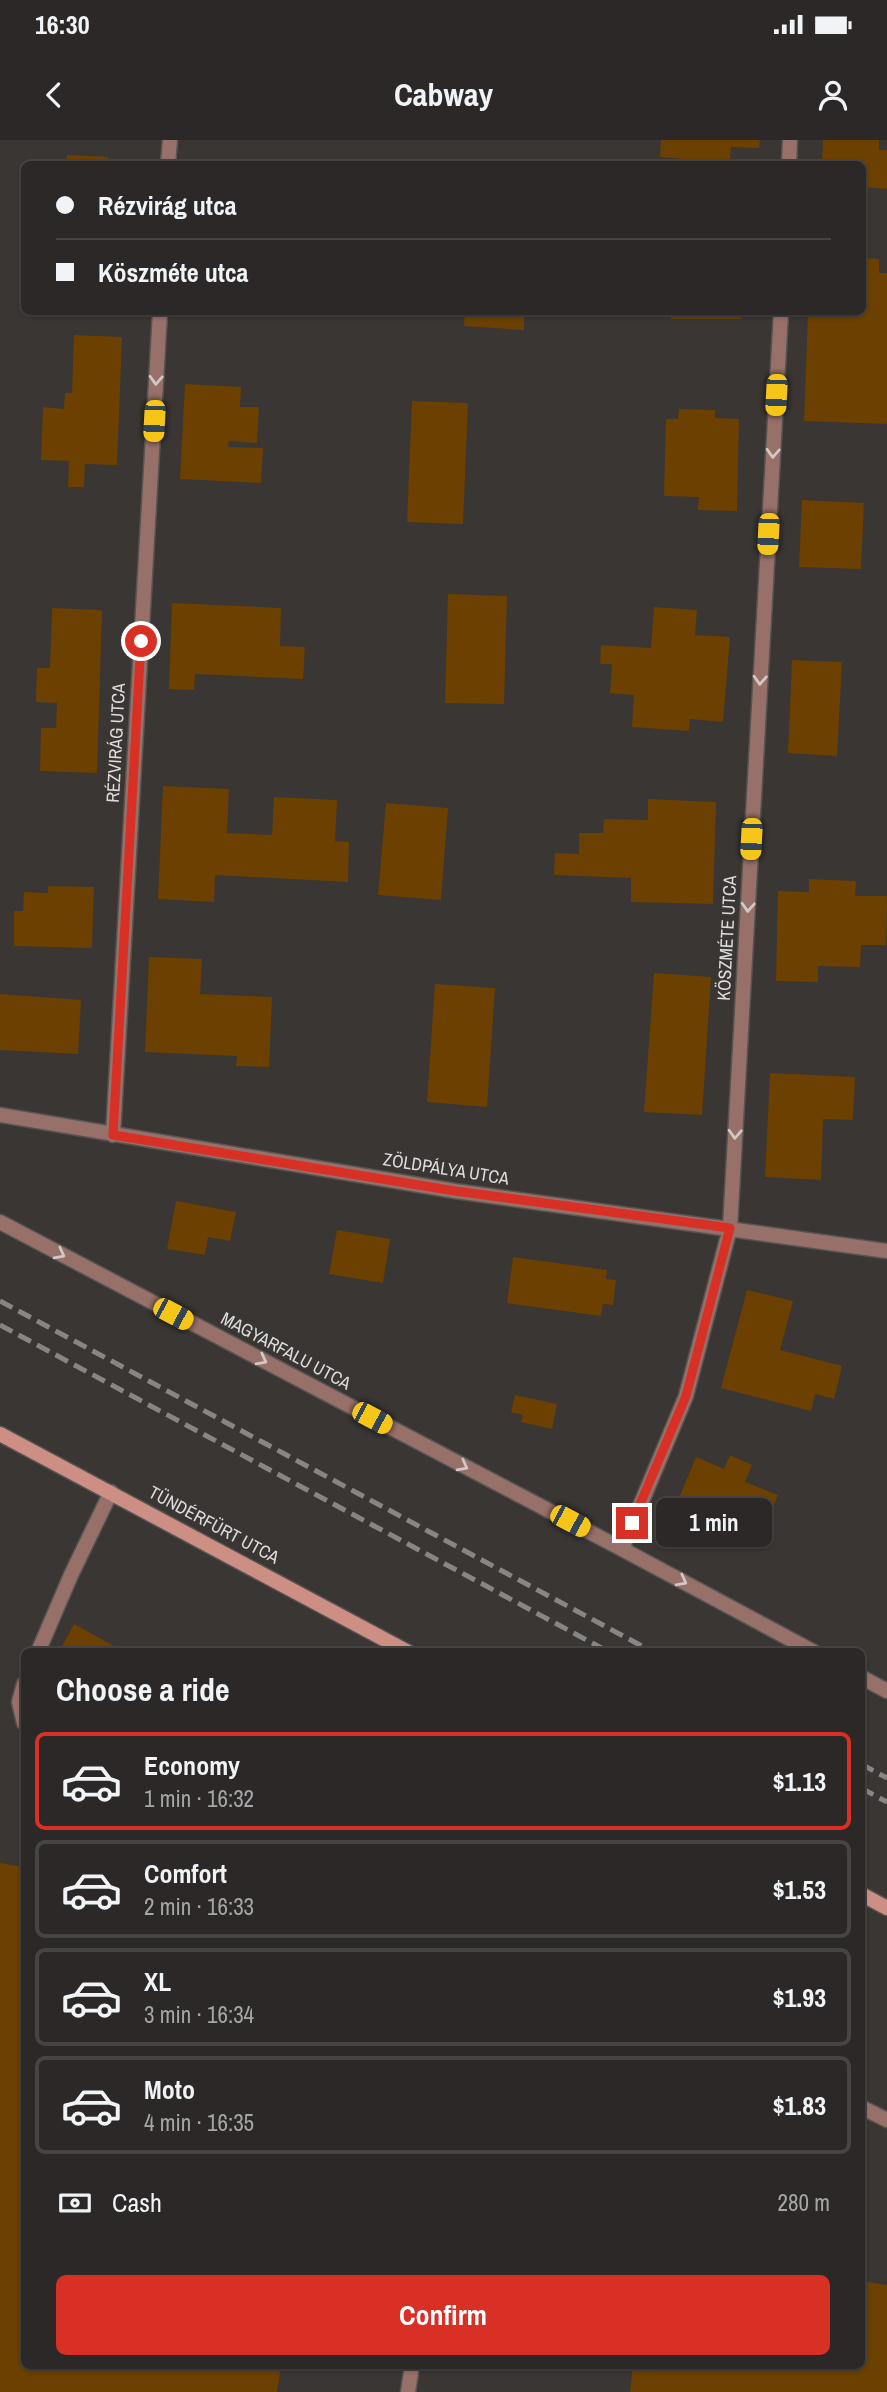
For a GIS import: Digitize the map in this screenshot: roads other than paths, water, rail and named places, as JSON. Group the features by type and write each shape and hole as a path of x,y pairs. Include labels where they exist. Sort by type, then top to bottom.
{"street":[{"path":"168,161 170,140"},
{"path":"789,161 790,140"},
{"name":"RÉZVIRÁG UTCA","path":"113,1135 160,315"},
{"name":"KÖSZMÉTE UTCA","path":"622,1549 686,1396 730,1228 781,315"},
{"name":"ZÖLDPÁLYA UTCA","path":"0,1115 455,1191 887,1251"},
{"name":"MAGYARFALU UTCA","path":"0,1223 807,1648"},
{"name":"TÜNDÉRFÜRT UTCA","path":"0,1434 401,1648"},
{"path":"40,1648 111,1492"},
{"path":"865,1679 887,1691"},
{"path":"865,1896 887,1908"},
{"path":"865,2109 887,2120"},
{"path":"408,2392 412,2369"}],"railway":[{"path":"0,1301 646,1648"},
{"path":"0,1325 602,1648"},
{"path":"865,1766 887,1778"},
{"path":"865,1790 887,1802"}]}
